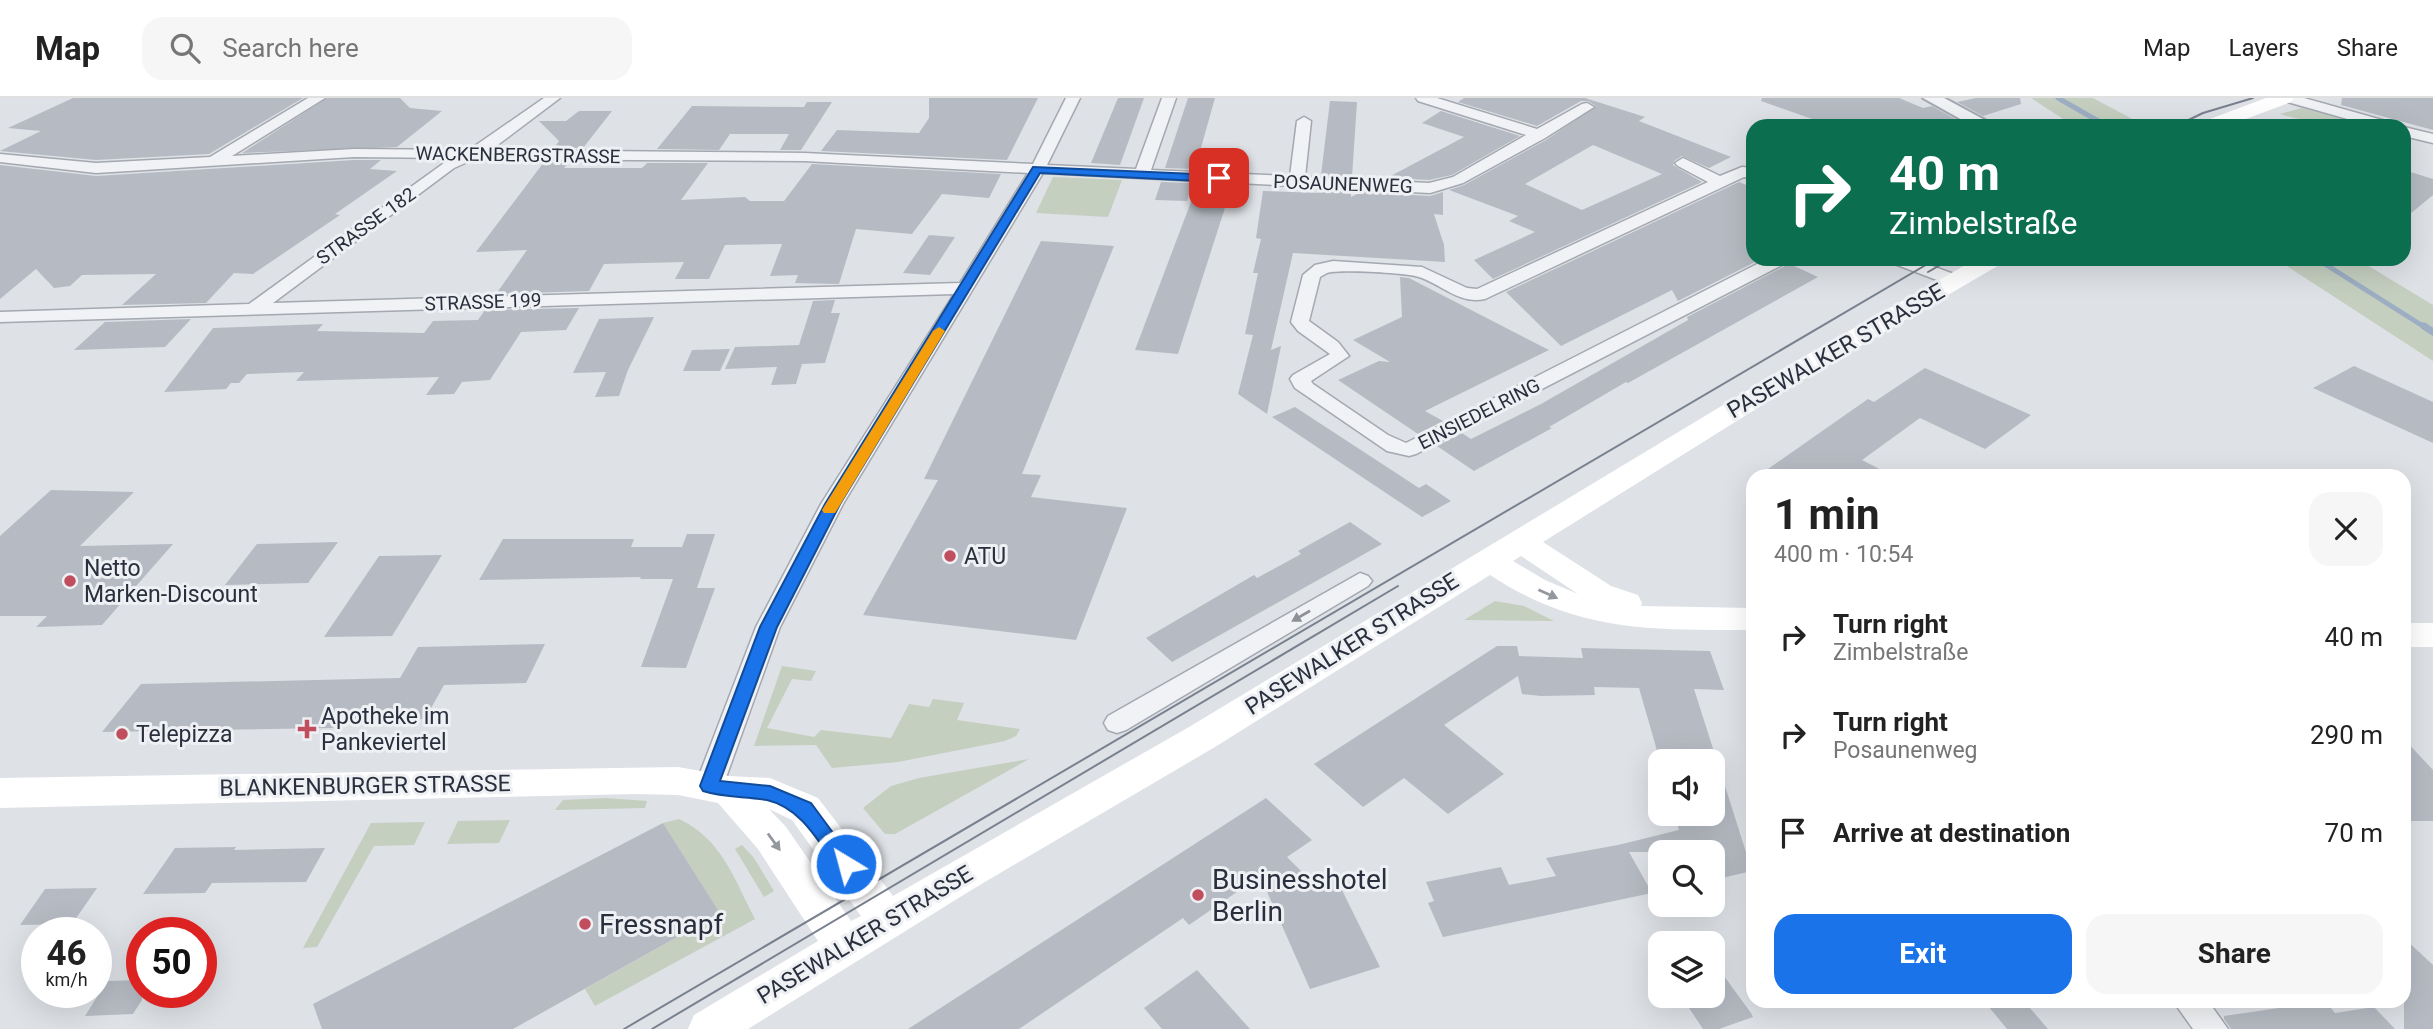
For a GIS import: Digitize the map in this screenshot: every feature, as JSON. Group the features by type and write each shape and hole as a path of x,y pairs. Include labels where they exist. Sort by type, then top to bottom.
{"main road":[{"path":"2228,119 2286,98"},
{"path":"2213,119 2228,99"},
{"name":"PASEWALKER STRASSE","path":"710,1029 845,946 1202,737 1854,338 1981,266"},
{"path":"1520,541 1600,594 1632,605 1685,617"},
{"path":"1489,559 1539,591 1594,611 1638,618 1746,619"},
{"path":"2411,635 2433,635"},
{"name":"BLANKENBURGER STRASSE","path":"0,793 636,780 678,781 770,793 804,809 888,921"},
{"path":"719,788 772,838 845,946"}],"street":[{"path":"211,161 318,98"},
{"name":"STRASSE 182","path":"251,311 449,165 484,148 553,98"},
{"path":"719,788 773,618 832,504 1037,170 1073,98"},
{"path":"1141,175 1169,98"},
{"path":"1423,98 1540,135"},
{"path":"1931,98 1973,119"},
{"path":"2286,98 2362,119"},
{"name":"POSAUNENWEG","path":"1037,170 1418,188 1445,185 1587,107"},
{"path":"1297,182 1304,121"},
{"path":"2411,133 2433,139"},
{"name":"WACKENBERGSTRASSE","path":"0,158 96,168 321,153 804,157 1037,170"},
{"path":"1684,163 1720,182"},
{"name":"EINSIEDELRING","path":"1746,172 1479,295 1461,292 1422,272 1333,266 1321,269 1312,275 1300,322 1305,330 1336,348 1340,356 1300,379 1305,388 1381,439 1394,447 1409,450 1766,266"},
{"path":"1916,266 1956,281"},
{"name":"STRASSE 199","path":"0,317 965,288"},
{"path":"1117,723 1360,581"},
{"path":"2195,1008 2212,1029"}],"green space":[{"path":"2031,98 2093,98 2132,119 2063,119"},
{"path":"2302,108 2342,119 2300,119 2280,114"},
{"path":"1053,177 1122,180 1108,217 1036,213"},
{"path":"2287,266 2369,266 2433,305 2433,361"},
{"path":"1495,601 1524,606 1554,621 1464,620"},
{"path":"782,666 816,671 811,681 792,679 767,728 814,737 821,730 891,738 909,704 929,707 933,699 964,703 957,720 1020,729 1016,736 1005,741 898,762 832,768 816,745 754,746"},
{"path":"1029,759 895,834 885,834 863,808 891,786 919,778"},
{"path":"606,798 647,801 645,808 555,810 563,800"},
{"path":"679,819 694,827 716,849 733,875 755,919 595,1006 585,989 720,913 663,823"},
{"path":"510,820 499,843 447,844 458,821"},
{"path":"425,822 414,845 374,846 317,947 303,948 371,823"},
{"path":"742,845 754,858 774,891 764,897 735,849"}],"building":[{"path":"73,98 303,98 209,154 96,160 0,151 41,131 8,128"},
{"path":"327,98 400,98 410,108 442,111 397,147 242,153"},
{"path":"929,98 1038,98 1007,160 821,151 837,130 919,133 929,118"},
{"path":"1118,98 1144,98 1120,165 1091,163"},
{"path":"1188,98 1215,98 1195,169 1165,168"},
{"path":"1464,98 1585,98 1645,117 1639,121 1731,157 1709,168 1682,156 1674,161 1673,165 1702,182 1493,279 1474,260 1535,232 1509,221 1518,216 1449,190 1464,185 1546,140 1596,106 1588,101 1581,101 1537,126 1458,102","holes":["1593,145 1662,174 1582,210 1525,184"]},
{"path":"1762,98 1899,98 1923,108 1932,106 1955,119 1812,119 1761,101"},
{"path":"1976,98 2020,98 2021,104 1983,116 1957,102"},
{"path":"2342,98 2433,98 2433,130 2411,124 2411,119 2393,119 2341,105"},
{"path":"1330,101 1357,102 1352,177 1321,175"},
{"path":"807,102 832,102 801,150 780,150 789,134 730,134 719,150 657,149 692,106 804,107"},
{"path":"579,111 612,111 583,148 554,148 559,141 539,121 566,121"},
{"path":"1441,111 1520,136 1452,175 1429,180 1387,178 1464,137 1422,123"},
{"path":"381,160 370,169 397,171 335,214 340,215 253,274 234,273 206,303 122,305 156,274 82,275 70,286 54,288 36,269 0,299 0,165 96,176"},
{"path":"544,162 570,162 564,168 642,168 647,163 708,163 681,200 745,197 750,201 784,201 812,164 1001,174 989,198 942,194 912,234 856,229 839,284 795,283 798,275 770,276 782,244 725,245 709,279 675,279 684,262 604,264 589,291 496,294 527,250 476,252"},
{"path":"2411,172 2433,179 2433,195 2411,213"},
{"path":"1161,182 1192,183 1187,201 1155,200"},
{"path":"1739,182 1746,185 1747,266 1678,301 1672,290 1561,346 1506,292"},
{"path":"1197,186 1231,189 1178,354 1135,350"},
{"path":"1320,190 1351,192 1351,197 1361,192 1430,196 1443,192 1443,215 1434,214 1444,245 1445,262 1293,253 1271,350 1281,346 1267,414 1238,394 1253,335 1245,334 1258,273 1253,273 1261,239 1256,238 1263,191 1319,193"},
{"path":"929,235 955,237 930,275 903,273"},
{"path":"1041,241 1114,246 1022,474 1041,475 1031,497 1127,508 1076,640 863,615 938,480 924,479"},
{"path":"1785,266 1794,266 1818,277 1626,382 1549,427 1552,428 1474,471 1437,446 1462,433 1471,439 1541,404 1688,320 1687,317"},
{"path":"1400,277 1409,278 1549,350 1425,411 1443,421 1418,434 1338,380 1379,361 1390,362 1353,340 1402,317"},
{"path":"835,300 831,313 840,313 825,363 802,364 796,384 771,385 777,367 725,369 735,347 799,345 813,301"},
{"path":"579,308 566,330 521,332 490,380 462,382 454,394 426,395 439,377 296,381 304,372 247,374 239,383 231,383 226,389 164,392 213,328 323,324 317,331 424,333 433,321 478,320 485,310"},
{"path":"654,317 628,370 619,396 595,397 606,372 573,373 599,319"},
{"path":"191,319 165,347 74,350 105,322"},
{"path":"730,349 720,371 683,371 692,350"},
{"path":"2354,366 2433,402 2433,443 2313,388"},
{"path":"1925,368 2031,415 1985,449 1920,418 1862,460 1879,469 1768,469 1868,399 1874,402"},
{"path":"1295,407 1419,488 1426,484 1451,501 1422,517 1272,417"},
{"name":"Netto Marken-Discount","path":"51,490 134,492 80,546 173,544 102,625 36,627 47,616 0,616 0,536"},
{"path":"1350,522 1382,544 1172,662 1146,638 1254,575 1257,578 1301,554 1298,551"},
{"path":"687,534 715,534 697,588 715,588 686,668 641,667 673,579 640,579 641,577 479,580 503,539 634,539 631,547 682,547"},
{"path":"338,542 308,583 225,585 257,544"},
{"path":"442,555 392,636 324,637 379,556"},
{"path":"545,644 526,683 444,685 425,719 337,720 333,728 102,732 141,684 400,678 418,647"},
{"path":"1497,646 1517,646 1519,656 1583,658 1581,648 1710,651 1724,690 1694,689 1713,749 1657,749 1639,688 1594,687 1595,695 1541,696 1522,694 1518,676 1444,725 1504,774 1448,814 1404,778 1363,807 1314,764"},
{"path":"2411,746 2433,770 2433,821 2411,821"},
{"path":"1725,786 1746,852 1746,872 1725,877 1725,840 1648,840 1648,852 1629,852 1648,886 1648,894 1443,937 1428,903 1434,901 1426,882 1501,867 1509,885 1556,876 1546,858 1618,845 1679,830 1678,826 1725,826"},
{"path":"1266,798 1312,840 1287,857 1315,885 1336,878 1380,967 1310,989 1260,876 1189,925 1183,918 1019,1029 908,1029"},
{"name":"Fressnapf","path":"663,823 720,913 513,1029 322,1029 313,1004"},
{"path":"236,847 234,850 325,848 306,882 212,883 205,893 143,894 175,848"},
{"path":"97,888 77,917 26,917 45,889"},
{"path":"2411,945 2433,965 2433,1029 2404,1029 2404,1008 2411,1008"},
{"path":"1197,970 1250,1029 1162,1029 1144,1008"},
{"path":"1725,977 1753,1017 1719,1029 1703,1029 1689,1008 1725,1008"},
{"path":"126,980 126,1008 137,1008 133,1014 85,1016 90,1008 112,1008 112,981"},
{"path":"1990,1008 2030,1008 2048,1029 2007,1029"},
{"path":"2279,1008 2331,1008 2335,1013 2375,1008 2395,1029 2231,1029 2224,1016"}],"waterway":[{"path":"2058,98 2095,119"},
{"path":"2328,266 2426,328"},
{"path":"2424,326 2433,332"}],"tram line":[{"path":"2191,119 2253,98"},
{"path":"624,1029 1924,266"},
{"path":"1928,272 1939,266"},
{"path":"652,1029 1398,586"}],"slow traffic":[{"path":"829,510 939,331"}],"place":[{"name":"ATU","path":"950,556"},
{"name":"Netto Marken-Discount","path":"70,581"},
{"name":"Apotheke im Pankeviertel","path":"307,729"},
{"name":"Telepizza","path":"122,734"},
{"name":"Businesshotel Berlin","path":"1198,895"},
{"name":"Fressnapf","path":"585,924"}],"route":[{"path":"846,864 804,809 770,793 729,791 709,786 768,627 832,504 1037,170 1219,178"}]}
